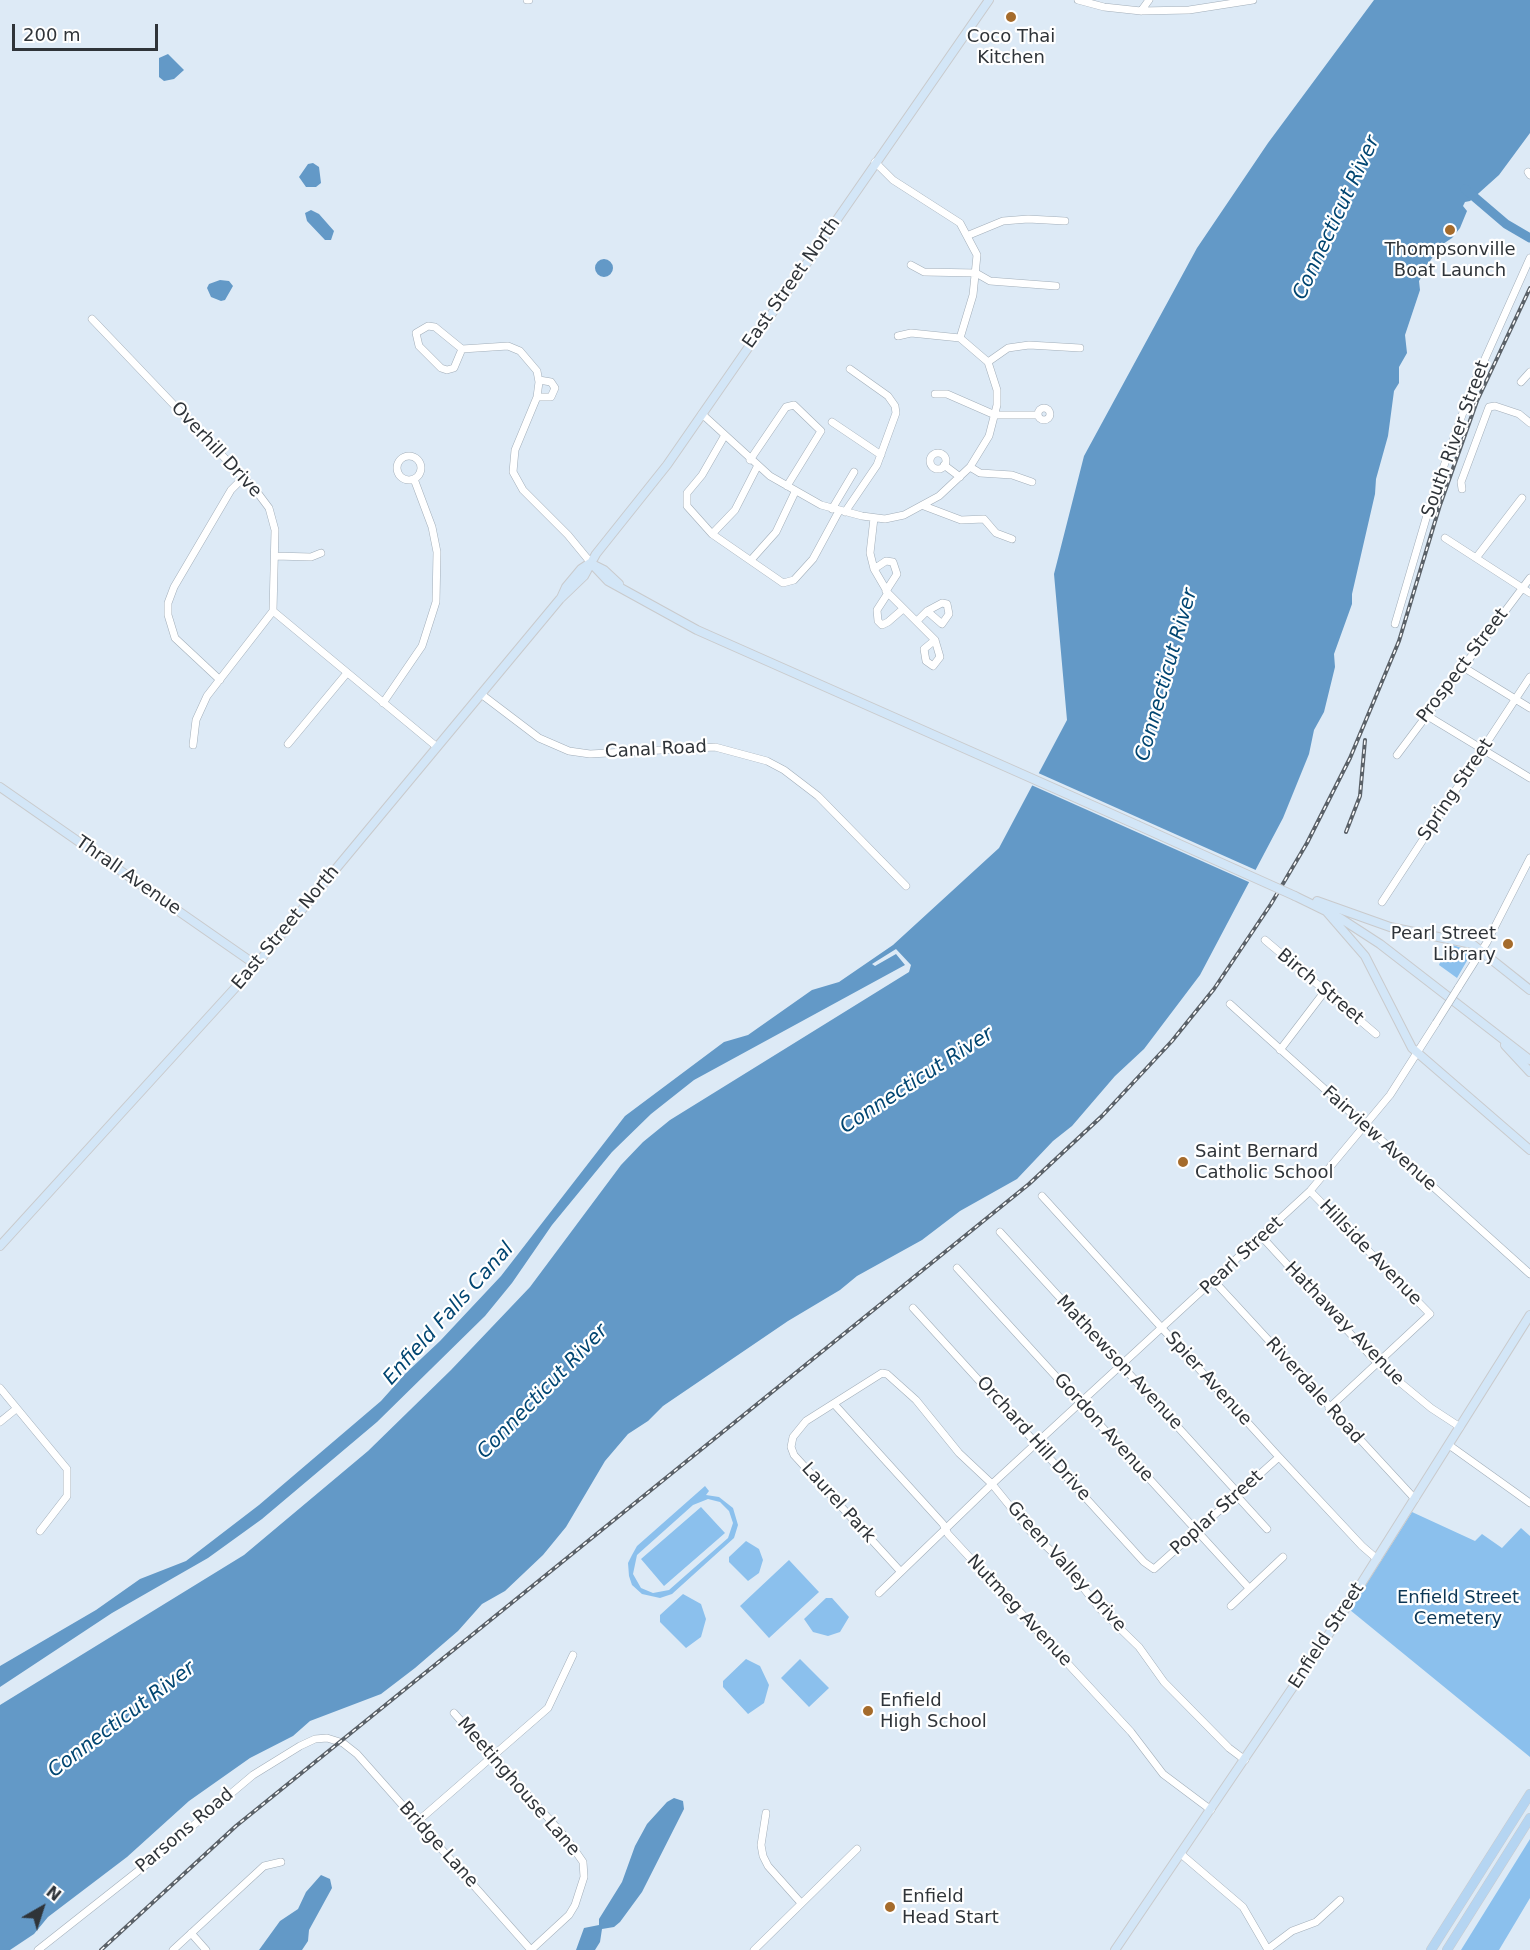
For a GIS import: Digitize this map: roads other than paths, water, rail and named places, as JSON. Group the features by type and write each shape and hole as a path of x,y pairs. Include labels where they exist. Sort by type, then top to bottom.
{"highway":[{"path":"1431,1950 1530,1794"},
{"path":"1446,1950 1530,1818"}],"main road":[{"name":"East Street North","path":"0,1246 256,965 560,600 584,576 591,563 667,465 989,0"},
{"path":"591,563 608,581 705,634 1326,911 1393,953 1530,1060"},
{"name":"Thrall Avenue","path":"0,787 256,965"},
{"path":"1297,897 1390,927 1469,943 1482,950 1528,985"},
{"path":"1326,911 1365,956 1409,1043 1417,1053 1530,1150"},
{"path":"1493,1032 1530,1072"},
{"name":"Enfield Street","path":"1115,1950 1245,1760 1377,1559 1530,1315"}],"street":[{"path":"1078,0 1104,7 1141,11 1189,10 1225,2 1253,0"},
{"path":"1141,11 1149,0"},
{"path":"875,162 893,180 960,223 969,235 977,255 976,273 974,295 960,338"},
{"path":"969,235 1003,221 1028,219 1065,221"},
{"name":"South River Street","path":"1395,624 1430,505 1468,400 1530,258"},
{"path":"911,265 924,272 976,273 990,281 1056,286"},
{"name":"Overhill Drive","path":"92,319 244,477 269,508 275,530 273,611"},
{"path":"462,349 454,368 447,370 441,368 419,346 416,333 428,326 435,327 462,349 508,346 530,359 539,380 537,397 515,450 512,463 513,475 523,490 568,535 591,563"},
{"path":"702,414 758,467 795,492 839,510 874,518 897,518 924,506 970,467 989,436 995,415 997,390 988,362 960,338 911,333 898,336"},
{"path":"988,362 1008,348 1029,345 1080,348"},
{"path":"839,510 877,465 896,413 895,406 888,396 850,369"},
{"path":"1521,382 1530,372"},
{"path":"537,397 551,397 555,388 551,382 539,380"},
{"path":"934,394 953,397 995,415 1038,415"},
{"path":"750,460 786,407 794,405 821,431 787,486"},
{"path":"1462,489 1461,482 1489,407 1495,405 1519,414 1530,423"},
{"path":"832,422 881,454"},
{"path":"725,435 702,475 686,496 691,513 712,534 783,583 789,584 813,559 839,510 854,472"},
{"path":"944,465 960,477"},
{"path":"712,534 735,510 758,467"},
{"path":"970,467 980,473 1012,476 1032,482"},
{"path":"220,680 175,638 169,621 168,603 174,587 231,490 244,477"},
{"path":"383,703 422,646 436,602 437,552 432,527 414,479"},
{"path":"751,560 776,532 795,492"},
{"path":"1476,558 1522,498"},
{"path":"924,506 961,520 984,519 996,533 1012,538"},
{"path":"874,518 870,553 874,569 887,592 903,609 918,620 935,640"},
{"path":"1445,538 1530,593"},
{"path":"275,556 311,557 321,553"},
{"path":"874,569 886,561 893,562 897,574 877,610 878,621 882,625 903,609"},
{"name":"Prospect Street","path":"1397,755 1530,578"},
{"path":"193,745 199,710 273,611 437,747"},
{"path":"918,620 927,611"},
{"path":"1463,667 1530,708"},
{"path":"288,744 347,673"},
{"name":"Spring Street","path":"1382,902 1530,677"},
{"name":"Canal Road","path":"481,694 539,738 569,751 590,754 714,747 736,750 767,761 784,770 818,796 906,886"},
{"path":"1426,715 1530,778"},
{"name":"Pearl Street","path":"879,1593 992,1484 1163,1329 1310,1191 1390,1095 1482,950 1530,858"},
{"name":"Birch Street","path":"1265,940 1376,1034"},
{"path":"1280,1050 1325,991"},
{"name":"Fairview Avenue","path":"1230,1004 1530,1274"},
{"name":"Hillside Avenue","path":"1310,1191 1430,1314 1379,1365"},
{"name":"Spier Avenue","path":"1042,1196 1279,1457 1362,1546 1377,1559"},
{"name":"Mathewson Avenue","path":"1000,1233 1267,1528"},
{"name":"Hathaway Avenue","path":"1262,1237 1379,1365 1431,1408 1460,1428"},
{"name":"Gordon Avenue","path":"957,1268 1249,1588"},
{"name":"Riverdale Road","path":"1214,1281 1415,1499"},
{"name":"Orchard Hill Drive","path":"913,1308 1144,1562 1154,1569"},
{"path":"1329,1408 1379,1365"},
{"name":"Laurel Park","path":"887,1374 878,1374 835,1405 827,1407 799,1429 792,1440 794,1455 901,1572"},
{"name":"Green Valley Drive","path":"887,1374 916,1400 955,1448 992,1484 1030,1531 1064,1563 1092,1600 1139,1647 1164,1682 1229,1748 1245,1760"},
{"path":"0,1388 66,1469 67,1496 40,1531"},
{"name":"Nutmeg Avenue","path":"835,1405 946,1528 948,1534 1131,1731 1163,1774 1211,1810"},
{"path":"0,1422 16,1409"},
{"path":"1449,1445 1530,1503"},
{"name":"Poplar Street","path":"1154,1569 1279,1457"},
{"path":"1231,1606 1283,1557"},
{"path":"417,1822 548,1708 573,1654"},
{"name":"Meetinghouse Lane","path":"454,1713 580,1855 584,1868 579,1894 569,1915 531,1950"},
{"name":"Parsons Road","path":"38,1950 266,1766 315,1739 331,1738 343,1743"},
{"name":"Bridge Lane","path":"343,1743 357,1754 531,1950"},
{"path":"766,1813 762,1837 763,1856 768,1866 801,1903"},
{"path":"754,1950 857,1849"},
{"path":"1181,1854 1243,1906 1268,1950 1292,1930 1316,1922 1340,1900"},
{"path":"173,1950 264,1866 281,1862"},
{"path":"191,1933 206,1950"}],"water":[{"name":"Connecticut River","path":"1374,0 1530,0 1530,133 1499,175 1470,201 1465,202 1463,206 1467,211 1460,228 1452,238 1440,246 1430,261 1432,265 1427,268 1419,281 1420,290 1405,335 1407,353 1399,367 1399,383 1394,391 1388,436 1376,479 1375,494 1352,594 1352,604 1334,654 1335,667 1324,712 1314,730 1309,754 1283,818 1200,975 1144,1049 1115,1076 1072,1126 1053,1141 1017,1179 960,1211 922,1240 857,1276 840,1290 788,1321 663,1406 648,1421 628,1434 605,1461 566,1527 543,1555 505,1591 482,1604 458,1631 415,1668 381,1694 310,1721 293,1736 250,1758 189,1801 127,1857 48,1917 34,1934 10,1950 0,1950 0,1705 244,1555 368,1451 451,1370 530,1287 621,1165 643,1142 670,1120 909,972 911,965 896,949 872,964 875,966 896,954 905,965 694,1080 651,1114 612,1152 552,1225 512,1283 485,1316 377,1422 262,1519 208,1558 112,1613 0,1687 0,1666 96,1610 140,1579 186,1561 259,1505 381,1401 406,1373 440,1341 501,1276 625,1116 724,1042 748,1035 812,990 839,982 893,945 999,848 1067,720 1054,574 1084,456 1197,248 1268,143"},
{"path":"168,54 184,70 174,79 164,81 159,77 159,58"},
{"path":"313,163 319,167 321,183 316,187 306,187 299,177 308,164"},
{"path":"311,210 319,214 334,231 331,240 325,240 307,221 305,213"},
{"path":"604,259 610,262 613,268 610,274 604,277 598,274 595,268 598,262"},
{"path":"220,280 229,281 233,286 225,300 221,301 211,297 207,288 209,284"},
{"path":"674,1798 683,1801 684,1809 642,1892 620,1922 614,1927 602,1929 600,1942 595,1950 576,1950 584,1928 599,1925 599,1919 622,1882 635,1846 647,1824 667,1802"},
{"path":"321,1875 330,1879 332,1888 309,1930 308,1941 302,1950 259,1950 280,1921 298,1909 306,1892"}],"waterway":[{"path":"1465,189 1506,224 1530,238"}],"railway":[{"path":"101,1950 236,1826 1029,1184 1102,1116 1172,1041 1214,989 1271,904 1307,843 1350,758 1399,641 1440,505 1477,401 1530,288"},
{"path":"1346,832 1360,796 1365,740"}],"place":[{"name":"Coco Thai Kitchen","path":"1011,17"},
{"name":"Thompsonville Boat Launch","path":"1450,230"},
{"name":"Pearl Street Library","path":"1508,944"},
{"name":"Saint Bernard Catholic School","path":"1183,1162"},
{"name":"Enfield High School","path":"868,1711"},
{"name":"Enfield Head Start","path":"890,1907"}],"water label":[{"name":"Enfield Falls Canal","path":"449,1314"}],"park label":[{"name":"Enfield Street Cemetery","path":"1458,1608"}]}
